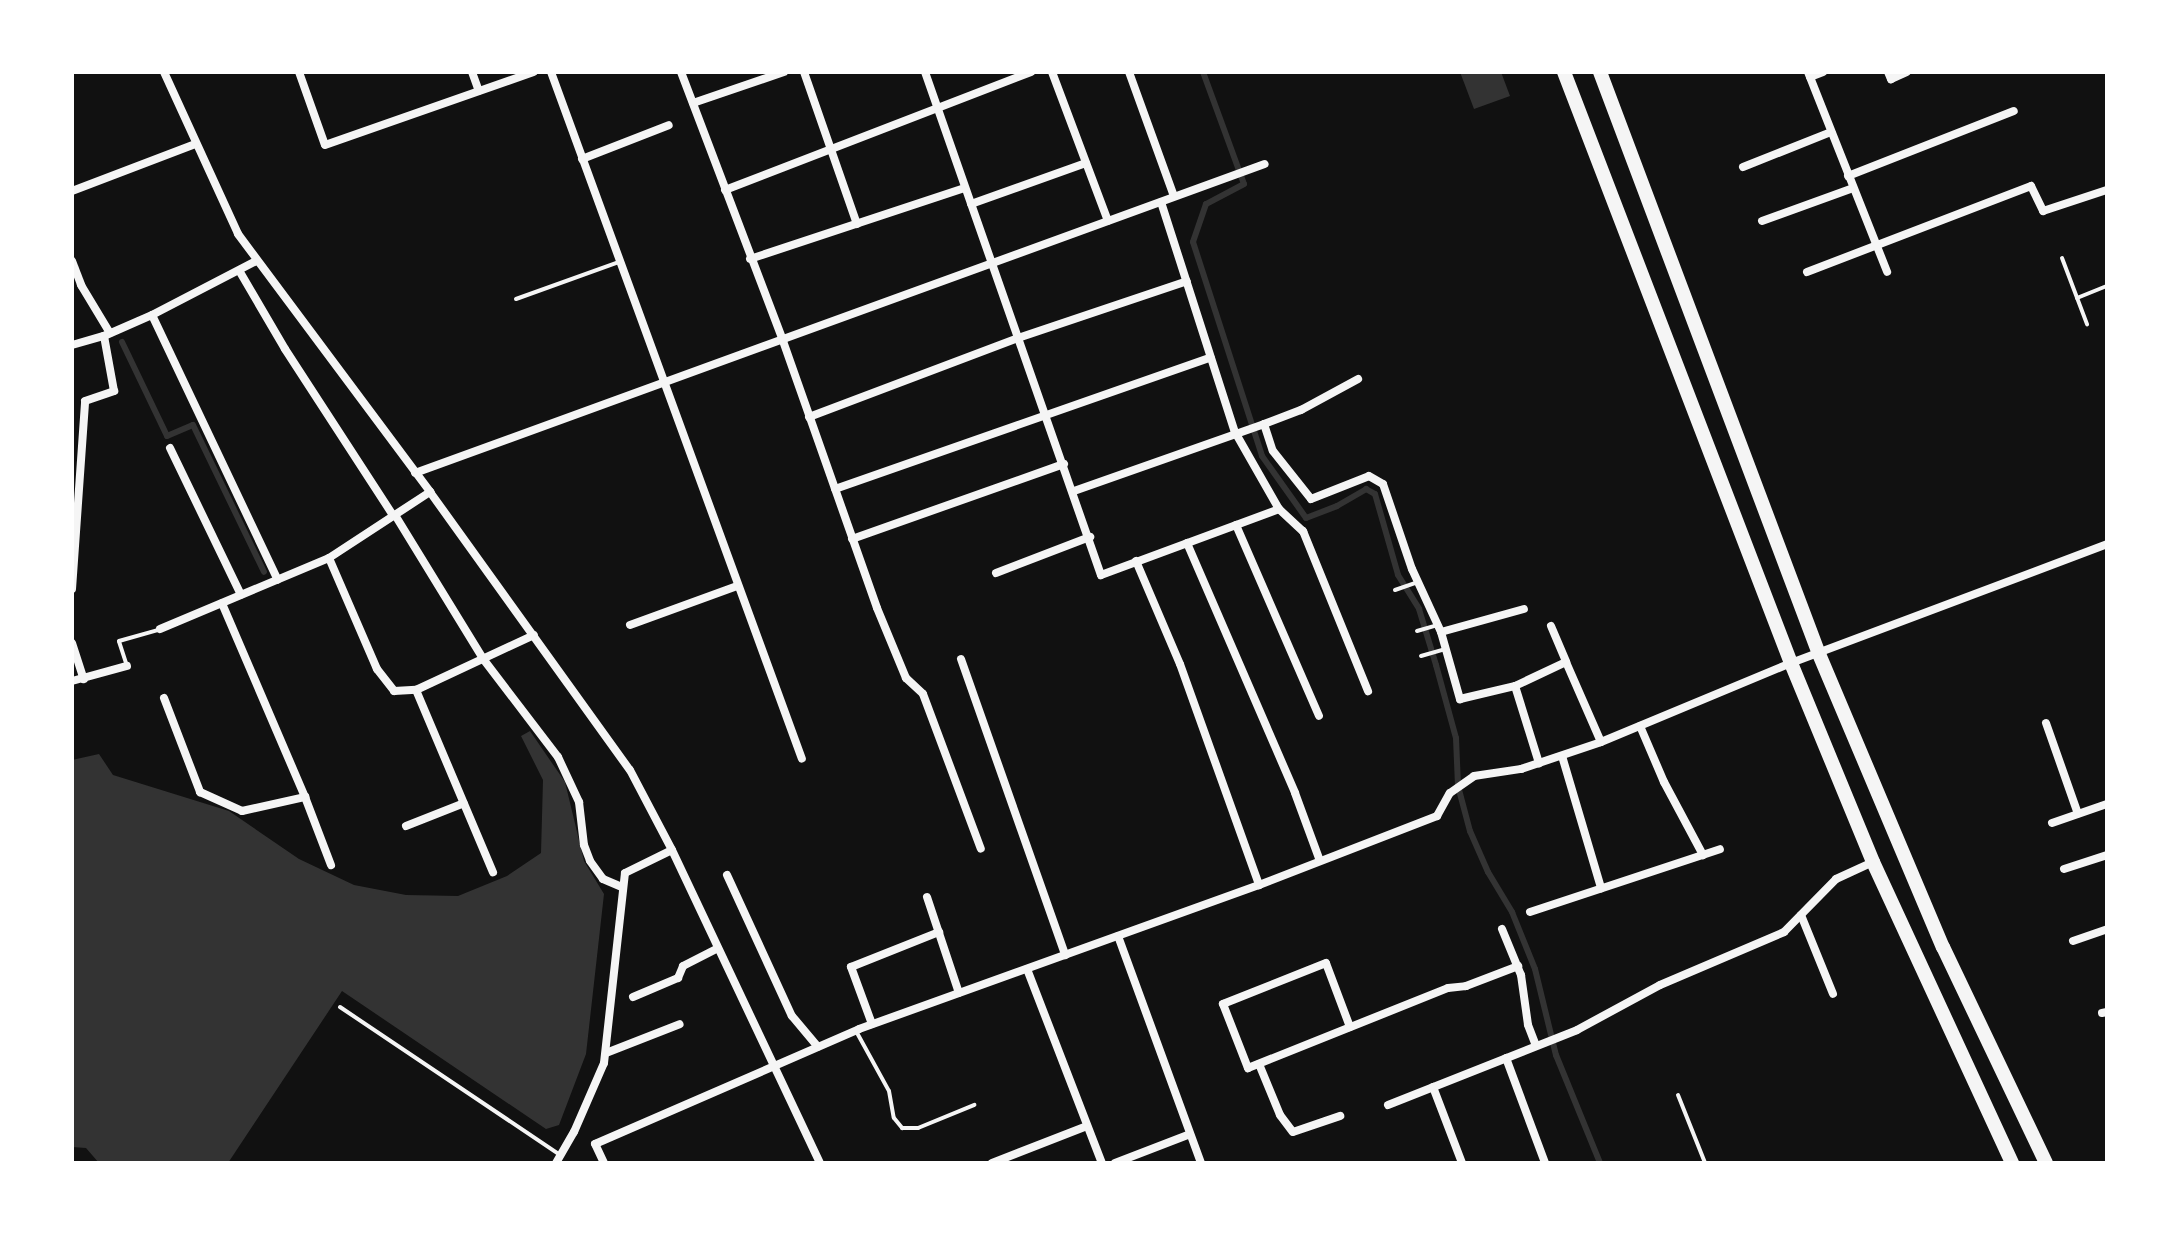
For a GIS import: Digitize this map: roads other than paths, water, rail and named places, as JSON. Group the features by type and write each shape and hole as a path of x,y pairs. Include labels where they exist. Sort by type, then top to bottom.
{"highway":[{"path":"1564,72 1791,663 1873,862 2012,1163"},
{"path":"1600,72 1819,654 1943,947 2046,1163"}],"street":[{"path":"164,72 238,234 256,261 430,492 630,770 672,850 820,1163"},
{"path":"299,72 325,145 534,72"},
{"path":"472,72 479,91"},
{"path":"551,72 802,759"},
{"path":"681,72 783,341 852,539 906,678 923,694 981,849"},
{"path":"693,103 784,72"},
{"path":"804,72 857,224"},
{"path":"925,72 1101,575 1279,509"},
{"path":"725,190 1031,72"},
{"path":"1052,72 1108,221"},
{"path":"1129,72 1174,196"},
{"path":"1823,72 1809,75 1887,272"},
{"path":"1888,72 1891,79 1907,72"},
{"path":"1848,176 2014,111"},
{"path":"582,159 669,125"},
{"path":"1743,167 1831,132"},
{"path":"72,191 195,144"},
{"path":"971,204 1086,163"},
{"path":"415,473 1265,164"},
{"path":"1807,272 2031,186 2043,211 2107,190"},
{"path":"750,259 965,188"},
{"path":"1762,221 1853,188"},
{"path":"1161,202 1238,431 1279,509 1303,531 1368,691"},
{"path":"72,261 107,334 114,391 85,401 72,589"},
{"path":"72,345 152,315 256,261"},
{"path":"240,272 285,349 484,660 567,774 579,802 584,845 590,861 603,879 622,887"},
{"path":"809,417 1018,338 1187,281"},
{"path":"152,315 278,580"},
{"path":"835,489 1211,357"},
{"path":"1074,491 1238,431 1263,425 1358,379"},
{"path":"1263,425 1273,451 1311,499 1369,476 1383,484 1418,582 1439,629 1460,699 1515,686 1566,662"},
{"path":"170,448 241,595"},
{"path":"852,539 1064,464"},
{"path":"160,629 329,558 430,492"},
{"path":"1236,525 1319,716"},
{"path":"996,573 1090,537"},
{"path":"1187,543 1295,793 1320,861"},
{"path":"604,1163 595,1144 872,1024 1259,885 1437,816 1450,793 1469,779 1539,763 1601,742 1791,663 2107,544"},
{"path":"329,558 385,684 394,691 416,690 534,635"},
{"path":"1136,561 1180,664 1259,885"},
{"path":"630,625 737,586"},
{"path":"222,603 331,865"},
{"path":"1439,629 1524,609"},
{"path":"1551,626 1601,742"},
{"path":"72,643 84,679"},
{"path":"961,659 1065,955"},
{"path":"72,681 127,666"},
{"path":"1515,686 1539,763"},
{"path":"416,690 493,872"},
{"path":"164,698 200,792 242,811 278,806 305,797"},
{"path":"2046,723 2078,814"},
{"path":"1640,726 1664,782 1703,855"},
{"path":"1562,756 1601,888"},
{"path":"406,826 464,803"},
{"path":"2052,823 2107,804"},
{"path":"1530,912 1720,849"},
{"path":"558,1159 592,1091 606,1053 625,873 672,850"},
{"path":"2064,869 2107,855"},
{"path":"1388,1105 1564,1035 1660,985 1784,932 1836,879 1873,862"},
{"path":"727,875 792,1016 818,1047"},
{"path":"927,897 959,993"},
{"path":"1801,915 1833,994"},
{"path":"1502,929 1518,966 1538,1046"},
{"path":"2073,941 2107,929"},
{"path":"872,1024 851,967 939,932"},
{"path":"1118,936 1201,1163"},
{"path":"633,997 678,978 683,966 718,948"},
{"path":"1350,1027 1326,963 1223,1004 1248,1068 1448,988 1466,986 1518,966"},
{"path":"1027,969 1102,1163"},
{"path":"606,1053 680,1024"},
{"path":"1506,1058 1545,1163"},
{"path":"1259,1064 1280,1115 1293,1132 1340,1116"},
{"path":"1433,1087 1462,1163"},
{"path":"998,1162 1087,1126"},
{"path":"1115,1163 1190,1134"}],"lane":[{"path":"2062,258 2087,324"},
{"path":"516,299 619,262"},
{"path":"2077,298 2107,286"},
{"path":"1395,590 1418,582"},
{"path":"127,666 119,641 160,629"},
{"path":"1417,631 1439,629"},
{"path":"1421,656 1445,649"},
{"path":"340,1007 558,1159"},
{"path":"856,1031 889,1091 894,1118 902,1128 918,1128 974,1105"},
{"path":"1678,1095 1705,1163"}],"waterway":[{"path":"1203,72 1244,184 1206,204 1193,242 1262,456 1306,518 1337,506 1366,489 1375,494 1398,575 1419,609 1436,665 1456,738 1458,786 1470,831 1488,872 1512,912 1535,969 1556,1055 1600,1163"},
{"path":"122,342 167,436 193,425 264,572"}]}
